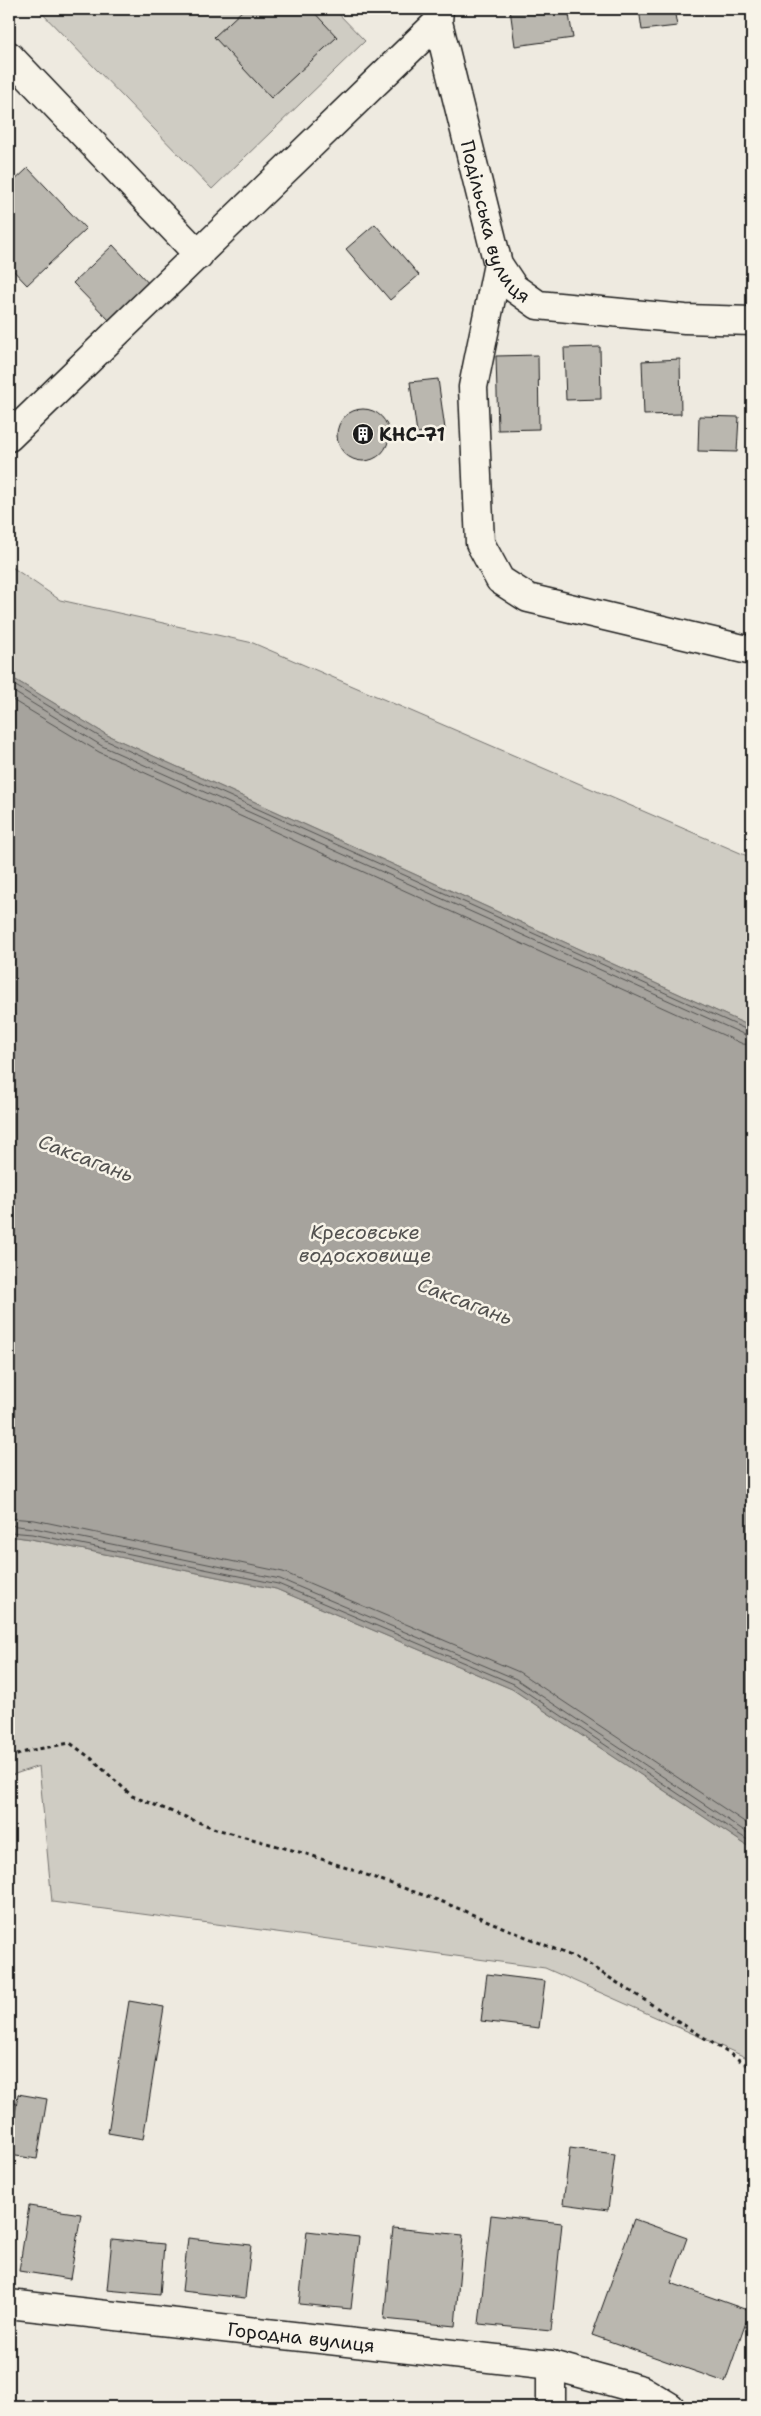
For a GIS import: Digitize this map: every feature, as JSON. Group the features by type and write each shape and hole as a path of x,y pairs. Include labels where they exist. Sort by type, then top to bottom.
{"street":[{"path":"9,437 199,255 439,15"},
{"name":"Подільська вулиця","path":"439,15 498,264 514,288 538,305 685,319 752,321"},
{"path":"9,56 199,255"},
{"path":"498,264 473,387 480,543 500,580 528,598 752,651"},
{"name":"Городна вулиця","path":"9,2304 551,2365 642,2390 670,2407"},
{"path":"551,2365 551,2407"}],"path":[{"path":"9,1758 28,1751 70,1744 92,1759 132,1796 216,1829 310,1855 443,1902 583,1961 752,2068"}],"shaded area":[{"path":"38,9 334,9 365,41 212,189"},
{"path":"9,565 60,600 253,643 752,858 752,1027 107,735 9,676"},
{"path":"9,1536 276,1589 512,1689 752,1849 752,2060 545,1968 52,1902 39,1766 9,1776"}],"water":[{"name":"Кресовське водосховище","path":"9,676 107,735 752,1027 752,1849 512,1689 276,1589 9,1536"}],"building":[{"path":"244,9 311,9 337,37 271,98 214,37"},
{"path":"510,9 568,9 573,38 515,46"},
{"path":"639,9 674,9 677,26 642,30"},
{"path":"28,168 86,229 27,285 9,266 9,186"},
{"path":"375,224 419,275 390,300 346,249"},
{"path":"113,245 151,286 112,323 73,283"},
{"path":"600,347 601,399 566,400 564,348"},
{"path":"538,355 539,429 498,430 496,356"},
{"path":"680,359 681,414 644,415 642,361"},
{"path":"438,379 445,429 417,433 410,382"},
{"name":"КНС-71","path":"363,409 373,411 381,417 387,425 389,435 387,445 381,453 373,459 363,461 353,459 345,453 339,445 337,435 339,425 345,417 353,411"},
{"path":"699,416 739,417 737,452 698,451"},
{"path":"487,1974 545,1981 539,2028 481,2021"},
{"path":"129,2001 164,2007 143,2139 108,2133"},
{"path":"18,2094 47,2099 37,2159 9,2155"},
{"path":"570,2148 615,2154 608,2210 563,2204"},
{"path":"29,2206 81,2214 70,2279 19,2271"},
{"path":"491,2215 562,2223 551,2331 479,2324"},
{"path":"634,2219 687,2238 671,2283 750,2311 725,2382 592,2335"},
{"path":"393,2228 463,2235 455,2326 384,2319"},
{"path":"307,2231 359,2237 351,2309 299,2304"},
{"path":"188,2238 251,2245 245,2298 182,2291"},
{"path":"112,2239 164,2244 160,2295 107,2290"}],"place":[{"name":"КНС-71","path":"363,434"}],"water label":[{"name":"Саксагань","path":"86,1158"},
{"name":"Саксагань","path":"465,1301"}]}
